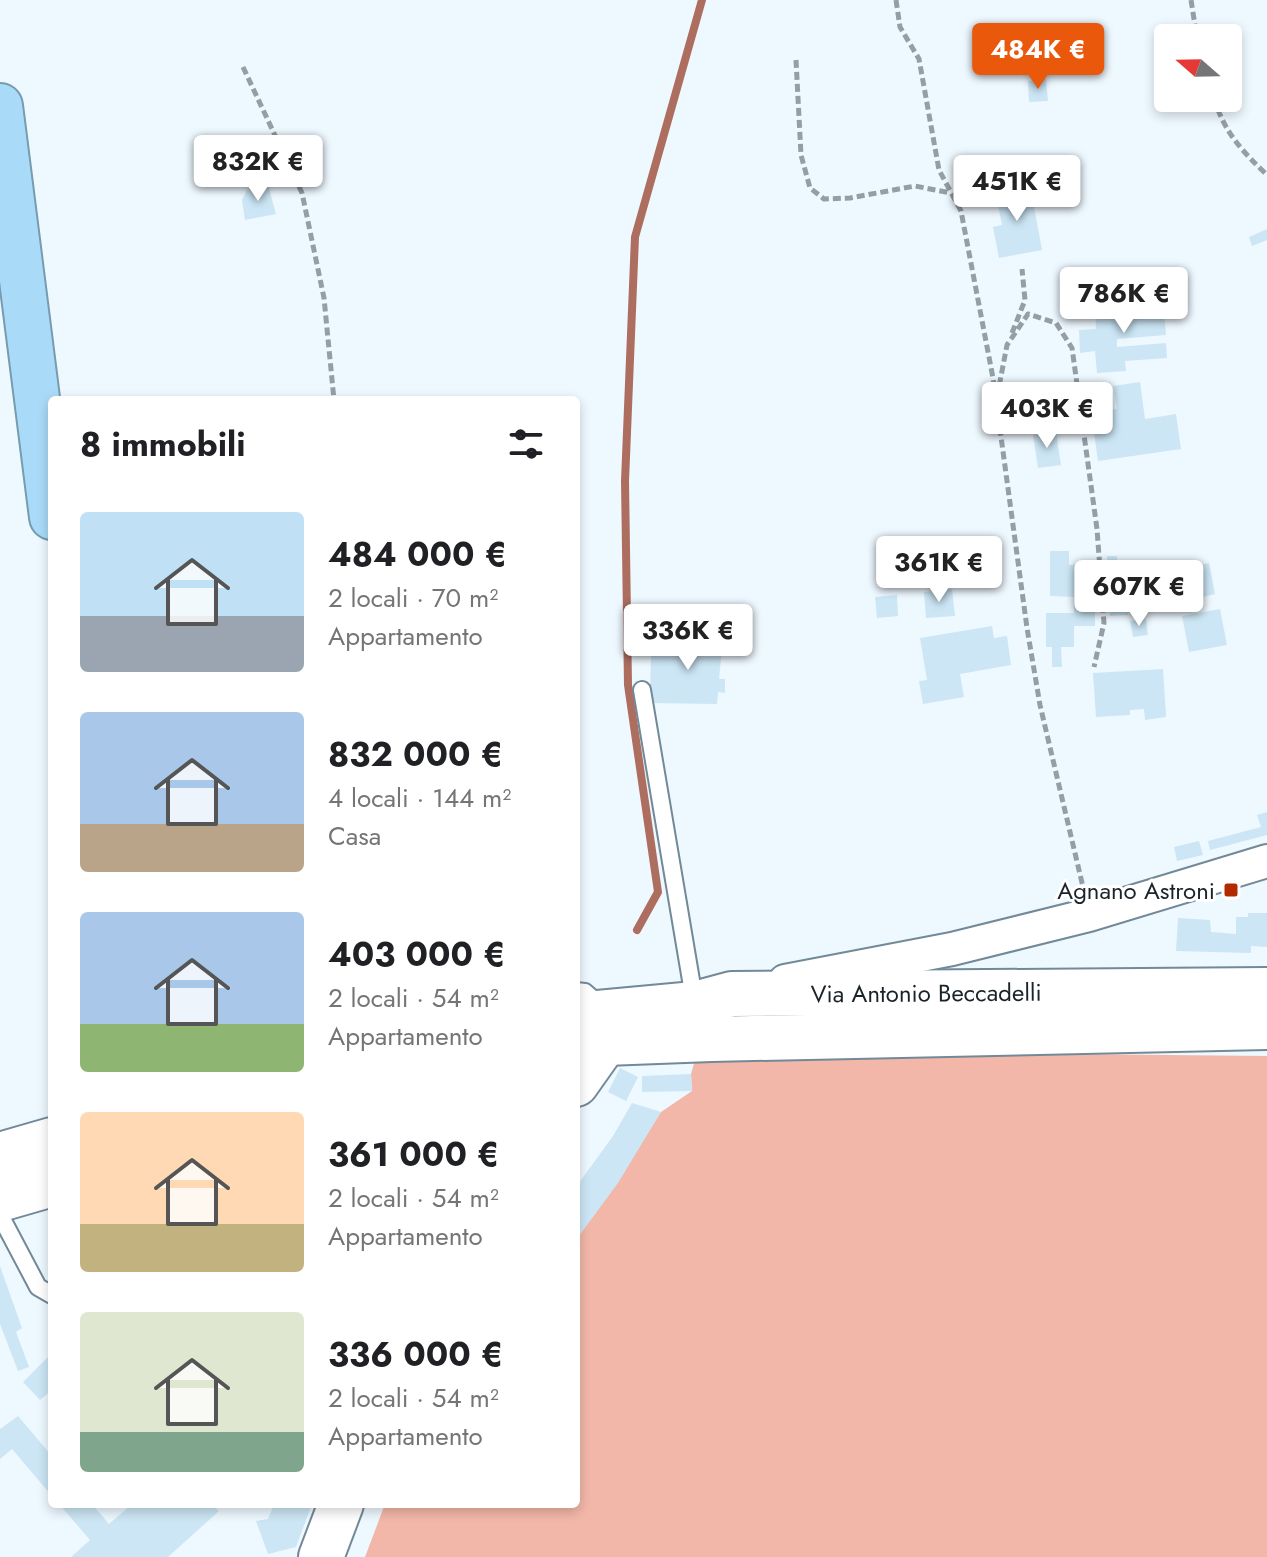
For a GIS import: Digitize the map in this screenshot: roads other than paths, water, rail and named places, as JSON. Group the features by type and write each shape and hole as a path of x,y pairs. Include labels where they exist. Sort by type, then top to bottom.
{"highway":[{"path":"0,106 48,485"}],"main road":[{"name":"Via Antonio Beccadelli","path":"587,1020 713,1013 864,994 1267,990"},
{"name":"Via Antonio Beccadelli","path":"713,1013 1267,1027"},
{"path":"580,1061 587,1020"},
{"path":"0,1155 48,1141"},
{"path":"0,1199 48,1185"},
{"path":"321,1557 339,1508"}],"street":[{"path":"713,1013 826,971 952,949 1089,915 1267,861"},
{"path":"864,994 952,949"}],"lane":[{"path":"642,690 713,1013"},
{"path":"0,1215 38,1287 48,1293"}],"waterway":[{"path":"637,930 658,892 628,685 625,481 635,237 702,0"}],"place":[{"name":"Agnano Astroni","path":"1231,890"}]}
